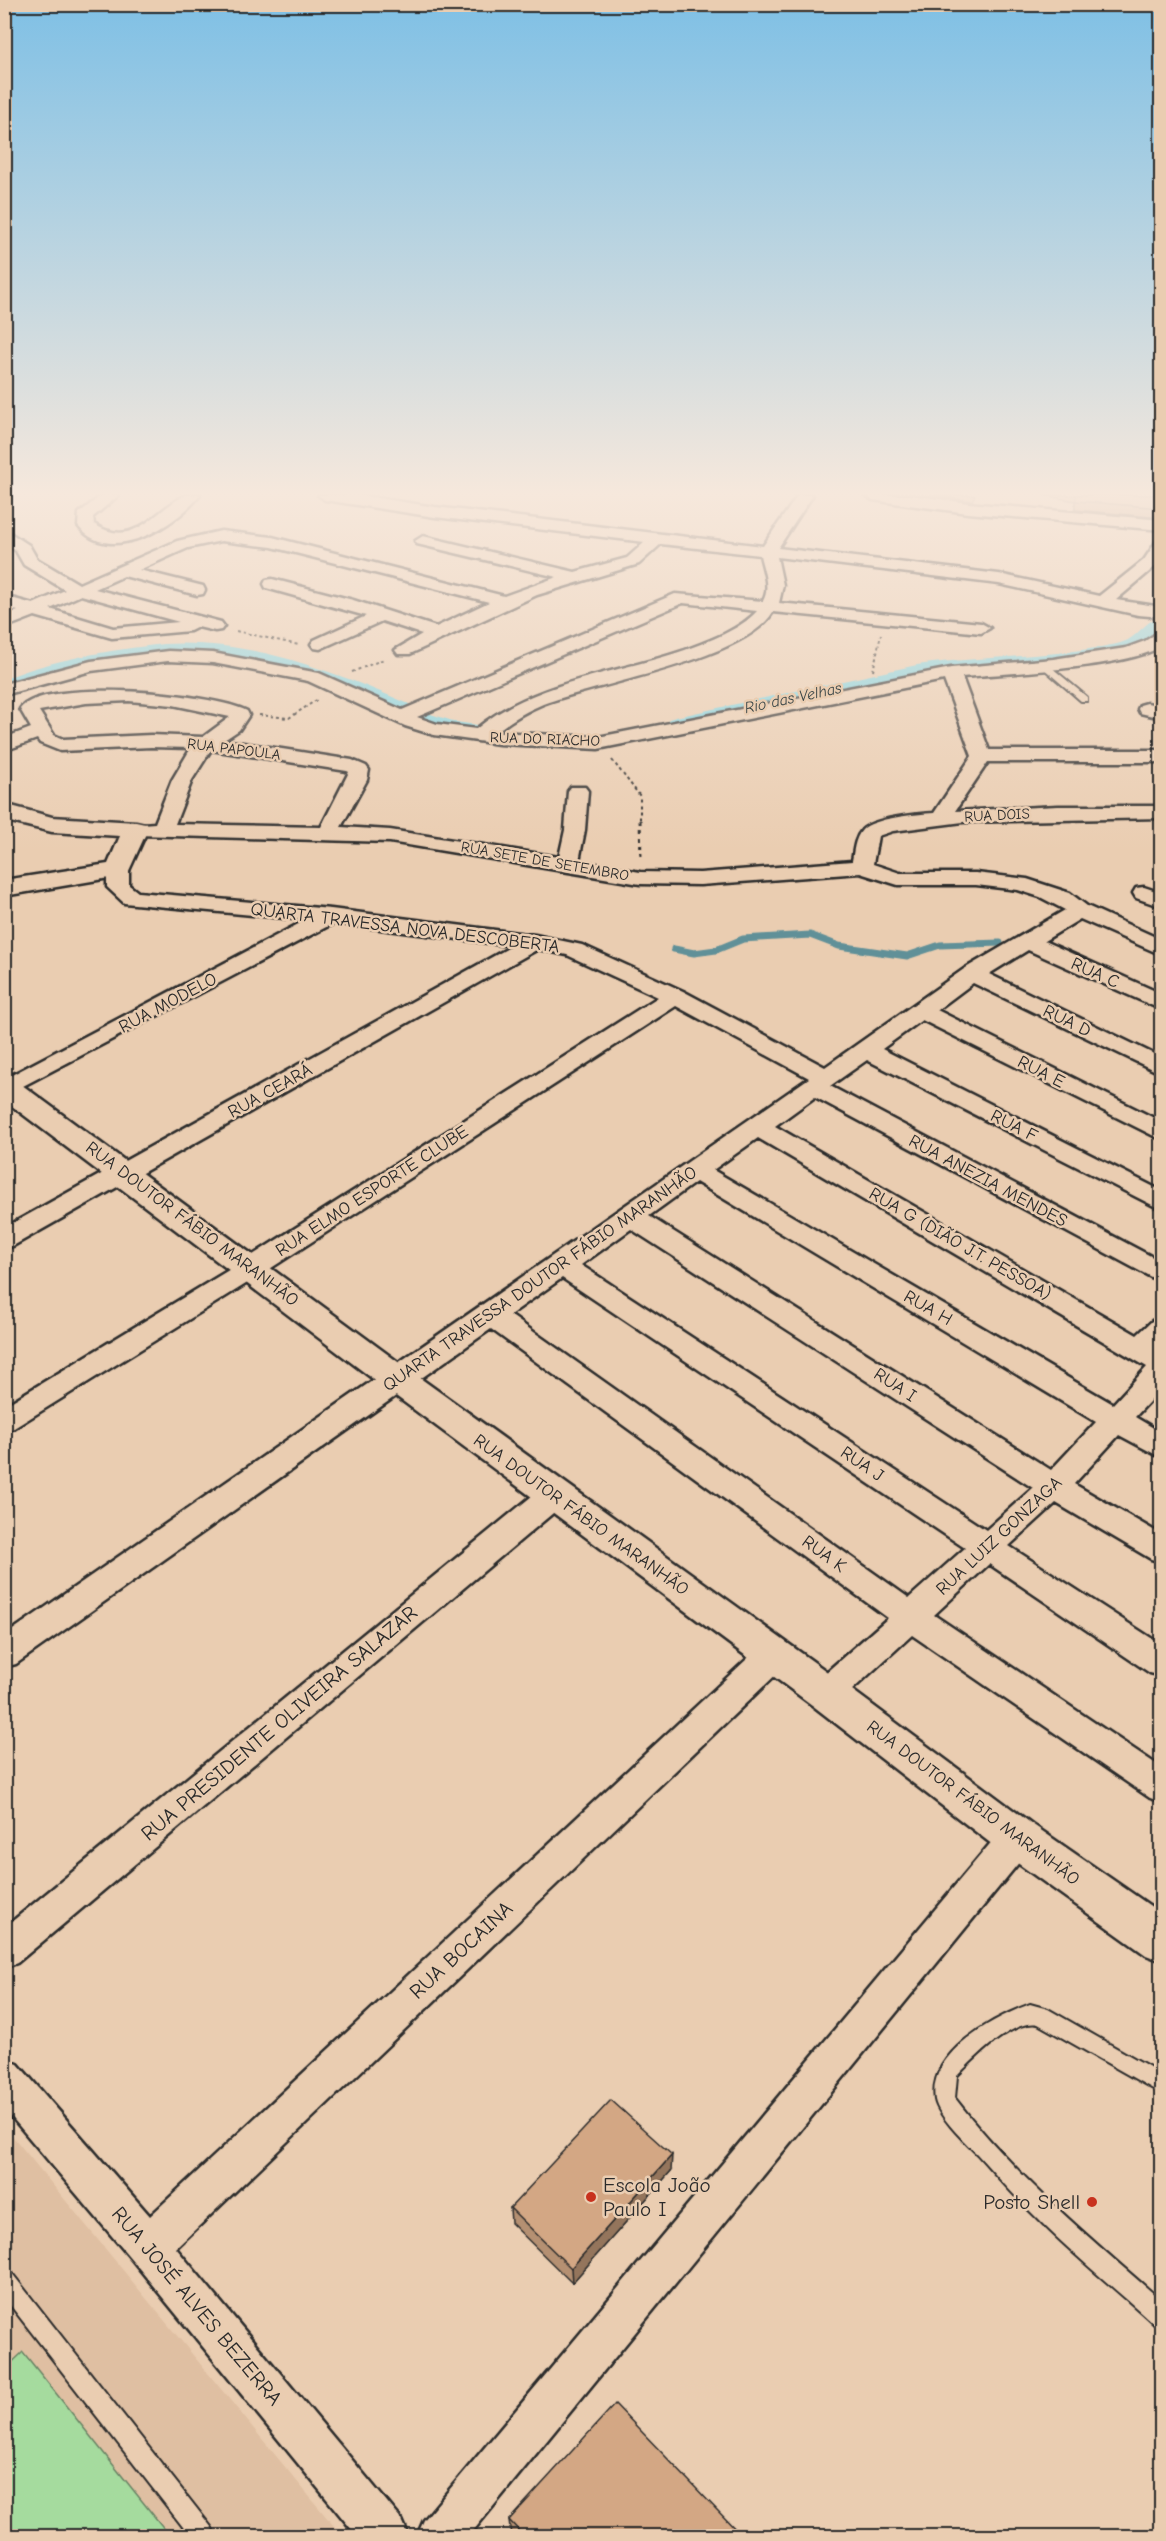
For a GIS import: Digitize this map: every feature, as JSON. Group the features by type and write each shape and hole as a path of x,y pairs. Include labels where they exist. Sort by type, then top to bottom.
{"street":[{"path":"4,623 23,614"},
{"path":"42,614 102,631 123,634 171,627 215,626"},
{"path":"168,614 215,626"},
{"path":"376,614 437,633"},
{"path":"404,650 481,614"},
{"path":"402,717 644,614"},
{"path":"483,732 535,700 576,687 645,671 712,645 736,634 762,614"},
{"path":"833,614 981,628"},
{"path":"320,644 381,615"},
{"name":"RUA DO RIACHO","path":"4,690 33,680 91,666 168,656 213,657 339,682 402,717 434,729 483,732 553,743 598,743 951,673 1045,665 1142,651 1161,635"},
{"path":"951,673 982,756"},
{"path":"4,745 41,731 37,721 28,712 31,708 109,695 196,703 238,714 236,722 206,743 189,765 163,830"},
{"name":"RUA PAPOULA","path":"41,731 47,739 60,745 143,741 206,743 342,763 359,770 357,780 328,833"},
{"path":"982,756 1161,756"},
{"path":"940,819 982,756"},
{"path":"567,867 575,830 578,791"},
{"name":"RUA SETE DE SETEMBRO","path":"4,811 30,821 57,825 390,836 640,878 700,879 862,867 898,879 976,879 1019,884 1062,898 1079,911 1161,948"},
{"name":"RUA DOIS","path":"862,867 870,833 884,827 940,819 1091,811 1161,812"},
{"path":"4,888 118,870 136,829"},
{"name":"QUARTA TRAVESSA NOVA DESCOBERTA","path":"118,870 118,887 132,898 331,916 535,942 574,950 675,996 820,1082"},
{"name":"QUARTA TRAVESSA DOUTOR FÁBIO MARANHÃO","path":"4,1654 491,1315 972,974 1079,911"},
{"name":"RUA MODELO","path":"6,1087 331,916"},
{"name":"RUA CEARÁ","path":"4,1240 535,942"},
{"name":"RUA C","path":"1028,942 1161,1003"},
{"name":"RUA D","path":"972,974 1161,1067"},
{"name":"RUA ELMO ESPORTE CLUBE","path":"4,1420 252,1268 675,996"},
{"name":"RUA E","path":"921,1011 1161,1132"},
{"name":"RUA F","path":"866,1050 1161,1202"},
{"name":"RUA ANEZIA MENDES","path":"820,1082 1161,1274"},
{"name":"RUA DOUTOR FÁBIO MARANHÃO","path":"6,1087 252,1268 397,1379 826,1693 1017,1838 1161,1940"},
{"name":"RUA G (DIÃO J.T. PESSOA)","path":"758,1127 1154,1360"},
{"name":"RUA H","path":"694,1170 1161,1447"},
{"name":"RUA I","path":"631,1216 1054,1487 1161,1550"},
{"name":"RUA J","path":"562,1265 1161,1663"},
{"name":"RUA K","path":"491,1315 911,1617 1161,1787"},
{"name":"RUA LUIZ GONZAGA","path":"826,1693 1054,1487 1115,1418 1154,1360 1161,1328"},
{"name":"RUA PRESIDENTE OLIVEIRA SALAZAR","path":"4,1951 554,1495"},
{"name":"RUA BOCAINA","path":"148,2246 774,1655"},
{"path":"440,2536 1017,1838"},
{"name":"RUA JOSÉ ALVES BEZERRA","path":"4,2078 148,2246 386,2536"}],"lane":[{"path":"1045,665 1084,699"},
{"path":"1161,2085 1041,2015 1030,2013 1012,2020 979,2041 950,2070 944,2088 945,2101 965,2127 1044,2211 1161,2316"},
{"path":"4,2279 204,2536"}],"path":[{"path":"872,676 885,619"},
{"path":"215,626 302,646 320,644"},
{"path":"238,714 289,718 339,682 404,650"},
{"path":"598,743 640,796 640,878"}],"shaded area":[{"path":"5,2127 342,2536 5,2536"}],"green space":[{"path":"23,2352 170,2536 5,2536 5,2369"}],"building":[{"name":"Escola João Paulo I","path":"611,2100 672,2155 571,2268 510,2208"},
{"path":"615,2404 742,2536 524,2536 509,2520"}],"waterway":[{"name":"Rio das Velhas","path":"676,723 917,671 956,665 1066,658 1109,651 1134,644 1162,621"},
{"name":"Rio das Velhas","path":"4,686 48,671 151,651 215,650 243,653 298,667 402,708"},
{"name":"Rio das Velhas","path":"424,718 454,728 470,729"},
{"path":"674,949 694,953 716,950 743,939 810,935 839,946 907,956 940,945 1000,943"}],"place":[{"name":"Escola João Paulo I","path":"591,2197"},
{"name":"Posto Shell","path":"1092,2202"}]}
